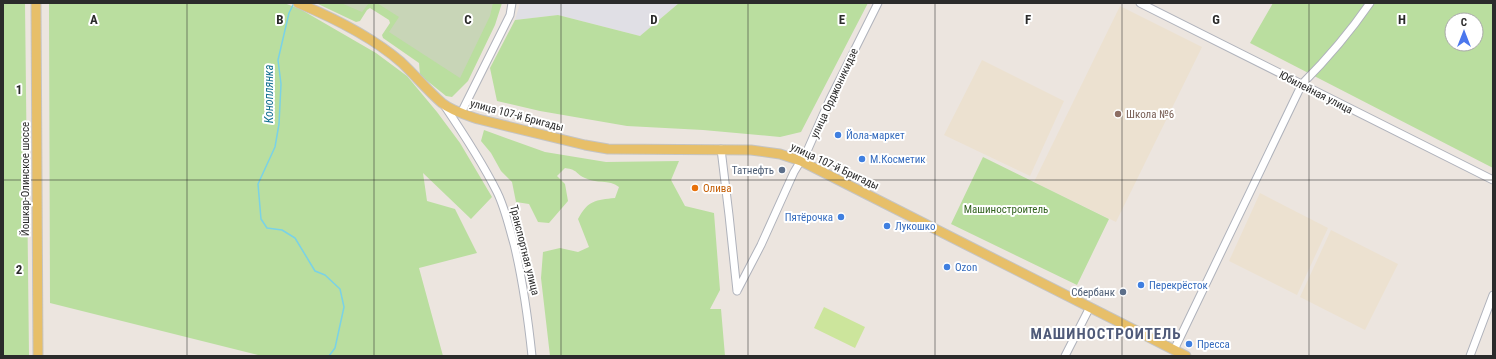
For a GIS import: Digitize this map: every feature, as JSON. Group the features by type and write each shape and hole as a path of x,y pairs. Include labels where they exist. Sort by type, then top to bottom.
{"main road":[{"name":"Йошкар-Олинское шоссе","path":"36,3 38,356"},
{"name":"Транспортная улица","path":"300,4 345,25 384,49 401,62 443,104"},
{"name":"улица 107-й Бригады","path":"443,104 478,119 577,144 608,149 720,149 780,154 801,161 1186,356"}],"street":[{"path":"461,113 510,15 512,3"},
{"name":"улица Орджоникидзе","path":"720,149 730,215 737,292 761,245 794,172 808,149 830,99 878,3"},
{"name":"Юбилейная улица","path":"1140,3 1493,180"},
{"path":"1174,350 1302,84 1325,61 1341,42 1370,3"},
{"name":"Транспортная улица","path":"443,104 465,137 504,207 523,286 532,356"},
{"path":"1470,356 1493,294"},
{"path":"1065,356 1090,307"}],"shaded area":[{"path":"520,3 679,3 640,36 558,15 515,20"},
{"name":"Школа №6","path":"1120,6 1202,47 1116,222 1034,182"},
{"path":"982,60 1064,101 1030,176 944,135"},
{"path":"1260,193 1328,228 1297,295 1229,261"},
{"path":"1331,230 1398,264 1365,330 1300,297"}],"green space":[{"path":"3,3 25,3 29,356 3,356"},
{"path":"49,3 284,3 300,9 376,53 407,76 460,143 492,197 471,219 423,173 427,201 455,209 477,253 419,268 443,356 262,356 50,303"},
{"path":"316,3 502,3 495,25 468,81 452,97 446,96 420,75 419,63 383,38 382,35 390,23 389,20 370,8 360,21 356,22"},
{"path":"341,3 369,3 362,12"},
{"path":"377,3 493,3 490,16 460,78 389,32 399,17"},
{"path":"679,3 868,3 801,132 780,137 703,130 627,126 540,111 497,101 490,68 515,20 558,15 640,36"},
{"path":"1273,3 1493,3 1493,168 1250,43"},
{"path":"484,130 545,152 606,162 679,161 671,180 685,206 714,213 720,290 710,309 721,309 725,356 550,356 541,278 543,252 560,248 578,252 589,247 578,219 585,208 593,202 615,198 619,187 611,183 589,180 573,170 565,168 557,176 565,184 568,201 549,223 538,222 529,204 516,202 512,182 501,171 491,153 481,141"},
{"name":"Машиностроитель","path":"983,157 1109,219 1077,285 951,224"},
{"path":"824,307 865,327 855,348 814,328"}],"waterway":[{"name":"Коноплянка","path":"294,3 289,13 278,60 281,84 279,124 275,147 258,184 261,219 267,228 282,230 295,238 315,271 325,275 340,289 344,307 335,348 329,356"}],"place":[{"name":"Школа №6","path":"1118,114"},
{"name":"Йола-маркет","path":"838,135"},
{"name":"М.Косметик","path":"862,159"},
{"name":"Татнефть","path":"782,170"},
{"name":"Олива","path":"695,188"},
{"name":"Пятёрочка","path":"841,217"},
{"name":"Лукошко","path":"887,226"},
{"name":"Ozon","path":"947,267"},
{"name":"Перекрёсток","path":"1141,285"},
{"name":"Сбербанк","path":"1123,292"},
{"name":"Пресса","path":"1189,344"}],"district":[{"name":"МАШИНОСТРОИТЕЛЬ","path":"1106,334"}]}
